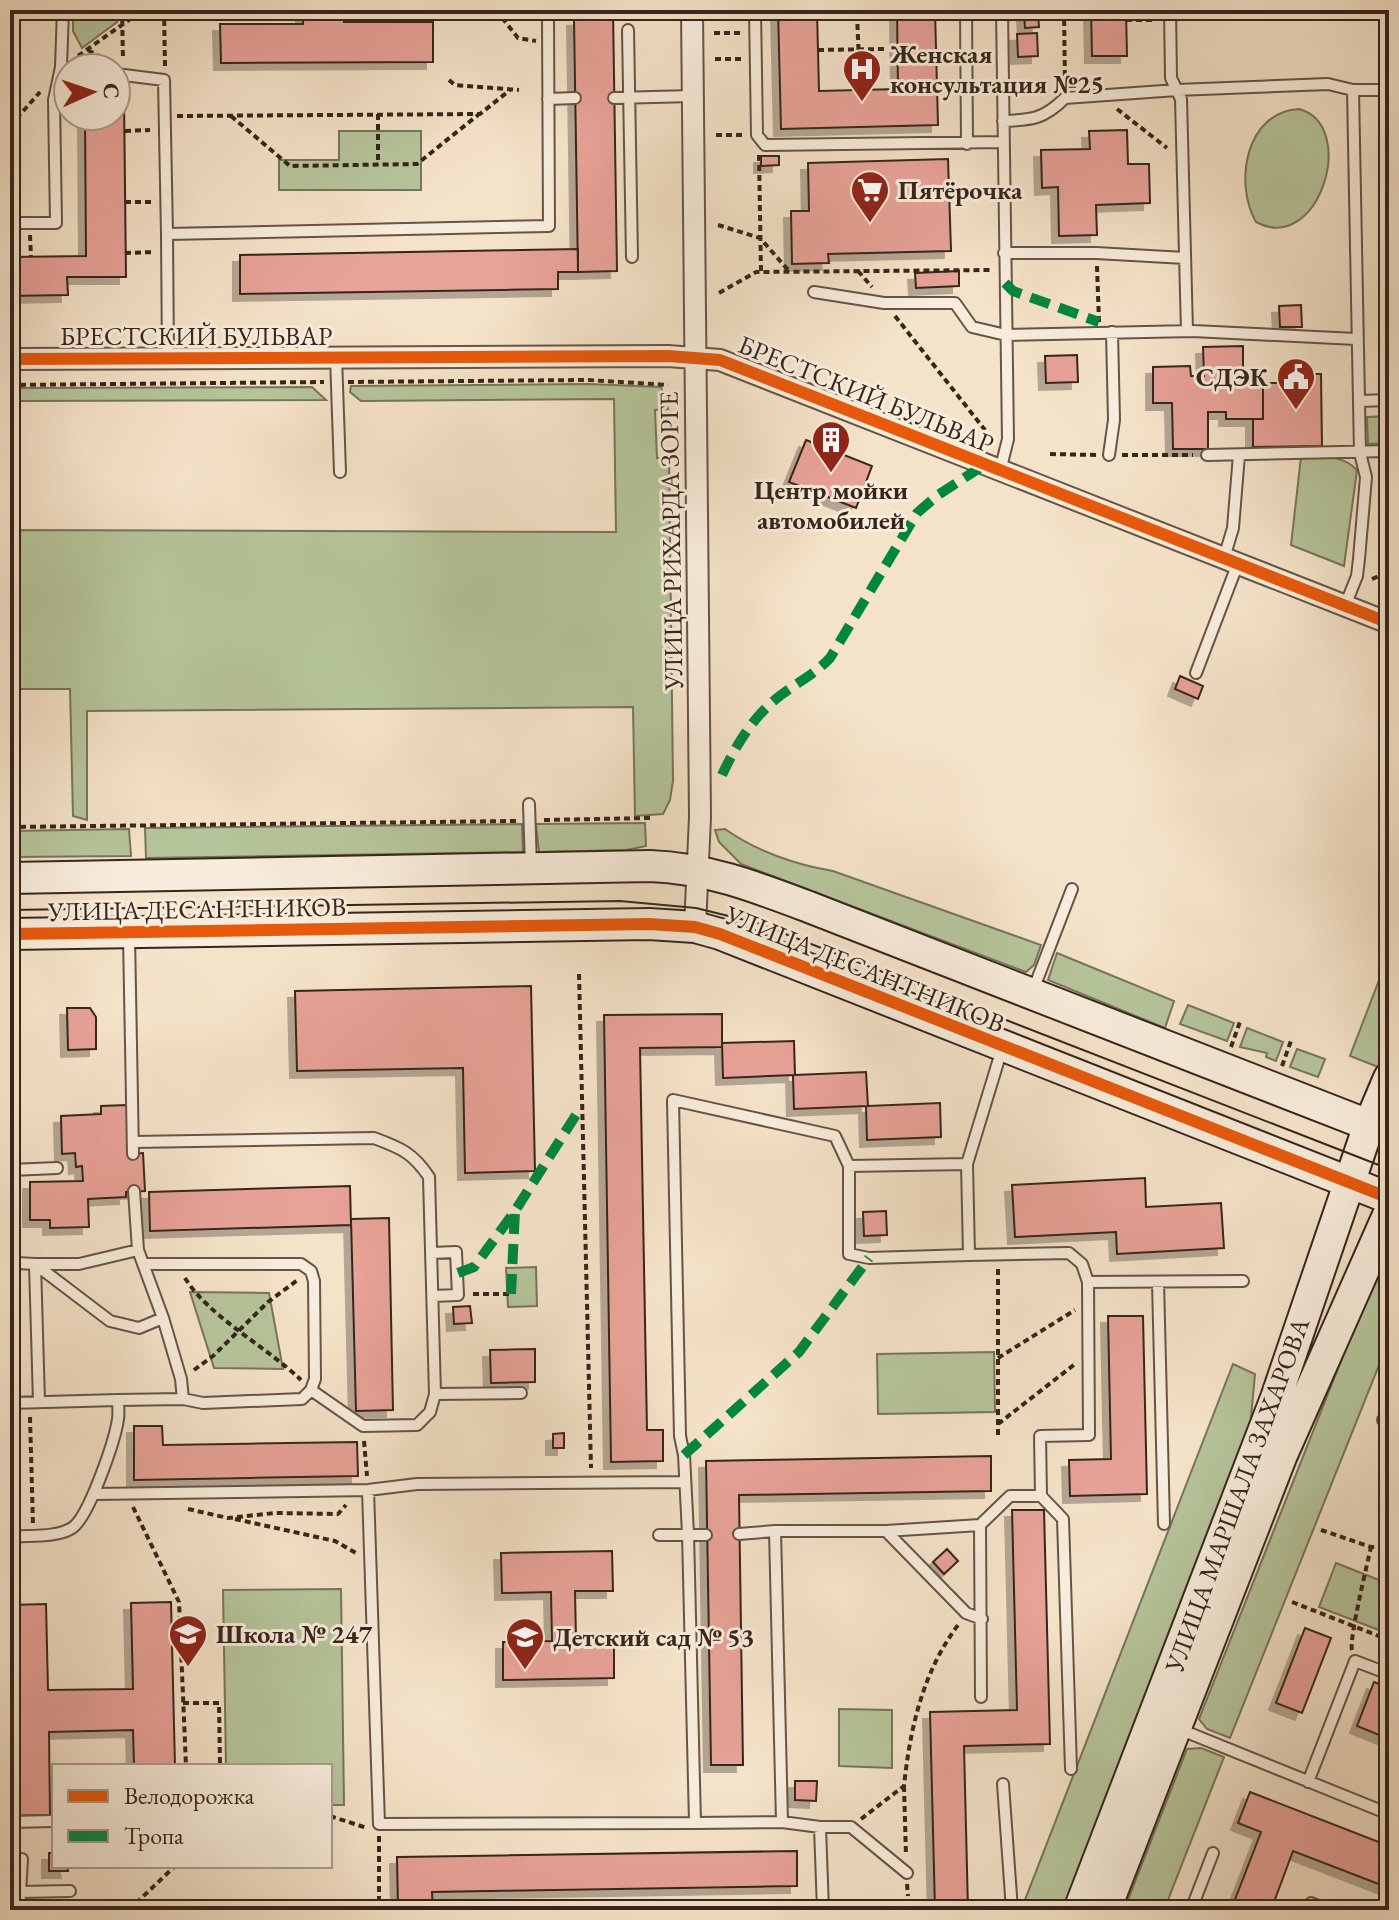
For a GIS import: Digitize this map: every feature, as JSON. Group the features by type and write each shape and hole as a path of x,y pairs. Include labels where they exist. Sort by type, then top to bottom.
{"street":[{"name":"УЛИЦА РИХАРДА ЗОРГЕ","path":"692,10 700,802 695,927"},
{"name":"БРЕСТСКИЙ БУЛЬВАР","path":"10,359 336,357 720,360 1389,623"},
{"name":"УЛИЦА ДЕСАНТНИКОВ","path":"10,878 650,866 698,870 795,901 1379,1129"},
{"name":"УЛИЦА ДЕСАНТНИКОВ","path":"10,934 649,924 695,927 720,934 1389,1198"},
{"name":"УЛИЦА МАРШАЛА ЗАХАРОВА","path":"1105,1910 1164,1724 1349,1182 1379,1129 1389,1078"},
{"name":"УЛИЦА МАРШАЛА ЗАХАРОВА","path":"1079,1910 1389,1213"}],"lane":[{"path":"63,10 65,52"},
{"path":"755,10 757,135 765,145 1003,142"},
{"path":"966,10 967,144"},
{"path":"1000,471 1008,439 1002,10"},
{"path":"1170,15 1171,78 1181,99 1187,331"},
{"path":"167,234 549,226 548,16"},
{"path":"628,30 632,257"},
{"path":"132,76 164,80 168,358"},
{"path":"1003,121 1032,120 1051,112 1065,98 1328,84 1353,90 1389,90"},
{"path":"1345,606 1357,576 1366,477 1360,453 1356,339 1353,90"},
{"path":"614,98 693,96"},
{"path":"548,99 575,98"},
{"path":"10,223 56,223 55,132"},
{"path":"1004,253 1096,253 1185,258"},
{"path":"814,292 884,303 955,303 972,327 1006,335 1187,331 1356,339"},
{"path":"1106,332 1114,420 1109,455"},
{"path":"336,357 340,472"},
{"path":"1359,401 1389,400"},
{"path":"1207,455 1389,451"},
{"path":"1196,673 1231,560 1239,455"},
{"path":"529,804 531,869"},
{"path":"1031,994 1072,889"},
{"path":"129,932 133,1154"},
{"path":"969,1255 967,1164 1002,1047"},
{"path":"695,1823 688,1534 684,1455 680,1436 673,1100 835,1136 849,1166 849,1254 869,1258 1069,1253 1082,1264 1088,1282 1089,1435 1040,1436 1041,1496 1063,1519 1071,1769"},
{"path":"133,1142 374,1138 417,1158 429,1177 435,1394 430,1412 417,1425 363,1426 311,1390"},
{"path":"849,1166 967,1164"},
{"path":"10,1170 57,1168"},
{"path":"134,1191 138,1250 163,1318 181,1379 183,1399"},
{"path":"10,1260 17,1263 79,1264 138,1250"},
{"path":"431,1253 456,1252 458,1295 433,1296"},
{"path":"10,1403 183,1399 203,1403 302,1399 311,1390 315,1379 314,1281 311,1271 301,1264 289,1262 143,1264"},
{"path":"35,1264 110,1321 139,1328 163,1318"},
{"path":"35,1264 39,1402"},
{"path":"1088,1282 1243,1281"},
{"path":"1158,1282 1164,1524"},
{"path":"435,1394 521,1393"},
{"path":"10,1537 70,1530 82,1520 94,1494 118,1418 118,1400"},
{"path":"94,1494 363,1490 417,1484 684,1482"},
{"path":"363,1490 370,1562 373,1826 782,1822 851,1827 907,1873"},
{"path":"739,1534 886,1531 980,1525 1010,1496 1041,1496"},
{"path":"980,1525 981,1697"},
{"path":"775,1531 782,1822"},
{"path":"886,1531 966,1613 982,1619"},
{"path":"659,1535 706,1535"},
{"path":"1308,1782 1355,1661 1389,1674"},
{"path":"1164,1724 1389,1814"},
{"path":"1003,1784 1012,1910"},
{"path":"10,1822 52,1821"},
{"path":"820,1827 823,1910"},
{"path":"1191,1910 1213,1853"},
{"path":"19,1910 22,1859"},
{"path":"20,1892 70,1891"},
{"path":"1309,1910 1311,1903 1327,1910"}],"path":[{"path":"122,10 123,52"},
{"path":"86,52 143,10"},
{"path":"164,10 165,66"},
{"path":"496,10 518,38 548,42"},
{"path":"1064,10 1065,98"},
{"path":"857,14 860,86"},
{"path":"1126,20 1170,15"},
{"path":"714,33 752,33"},
{"path":"818,50 884,49"},
{"path":"715,59 753,59"},
{"path":"449,80 455,85 519,90"},
{"path":"10,126 52,82"},
{"path":"229,116 290,166 417,164 510,90"},
{"path":"1114,107 1169,149"},
{"path":"378,114 378,165"},
{"path":"165,116 480,114"},
{"path":"132,131 165,130"},
{"path":"716,135 728,135"},
{"path":"761,272 758,155 765,145"},
{"path":"125,202 166,202"},
{"path":"718,225 760,238 789,271"},
{"path":"125,253 167,251"},
{"path":"1096,253 1106,332"},
{"path":"719,293 761,272 1004,269"},
{"path":"918,345 985,430"},
{"path":"1050,454 1207,455"},
{"path":"1370,580 1382,572 1389,572"},
{"path":"537,820 650,818"},
{"path":"10,827 523,821"},
{"path":"579,974 591,1481"},
{"path":"1230,1048 1241,1019"},
{"path":"1281,1067 1292,1038"},
{"path":"998,1255 998,1437"},
{"path":"177,1265 196,1295 282,1362 311,1390"},
{"path":"181,1379 213,1356 268,1302 311,1271"},
{"path":"463,1295 511,1294"},
{"path":"998,1358 1084,1304"},
{"path":"998,1424 1085,1356"},
{"path":"228,1518 275,1513 338,1514 363,1490 363,1426"},
{"path":"127,1494 179,1602 186,1764"},
{"path":"173,1494 187,1508 335,1541 370,1562"},
{"path":"1321,1530 1371,1547 1389,1547"},
{"path":"1349,1641 1355,1626 1371,1547"},
{"path":"1292,1602 1389,1640"},
{"path":"908,1896 904,1786 909,1740 917,1707 942,1646 966,1613"},
{"path":"183,1703 219,1703 220,1764"},
{"path":"851,1827 904,1786"},
{"path":"332,1816 373,1826 379,1910"},
{"path":"129,1910 173,1868"}],"green space":[{"path":"73,10 116,10 117,22 82,48 73,31"},
{"path":"1299,109 1317,120 1326,138 1328,161 1324,184 1313,205 1298,221 1278,228 1256,222 1246,189 1249,152 1266,123 1281,113"},
{"path":"339,131 421,131 421,190 279,190 279,160 339,160"},
{"path":"588,384 661,387 668,409 655,410 657,458 669,458 673,781 670,800 663,814 635,816 633,707 87,711 87,820 73,816 70,689 10,689 10,530 616,532 614,399 361,401 350,392 351,386"},
{"path":"312,387 326,400 14,401 10,502 10,388"},
{"path":"1389,416 1389,443 1368,444 1367,417"},
{"path":"1301,457 1338,459 1357,470 1344,566 1291,545"},
{"path":"645,823 646,846 627,850 539,852 536,824"},
{"path":"522,824 523,852 146,858 145,828"},
{"path":"129,829 131,856 10,857 10,831"},
{"path":"725,829 777,856 833,871 1041,945 1034,965 1026,972 741,864 719,842 715,830"},
{"path":"1057,953 1174,1001 1165,1028 1048,980"},
{"path":"1389,954 1389,1039 1378,1067 1350,1056"},
{"path":"1188,1005 1234,1023 1227,1041 1180,1024"},
{"path":"1247,1028 1283,1042 1276,1061 1266,1057 1267,1053 1240,1047"},
{"path":"1297,1049 1325,1059 1318,1077 1290,1067"},
{"path":"1383,1255 1389,1257 1389,1340 1230,1738 1207,1729 1199,1719"},
{"path":"536,1267 537,1306 508,1307 506,1268"},
{"path":"190,1292 269,1293 283,1369 214,1368"},
{"path":"994,1352 995,1412 878,1414 877,1354"},
{"path":"1233,1364 1255,1374 1249,1439 1063,1910 1036,1910 1023,1905"},
{"path":"1336,1563 1389,1584 1389,1634 1319,1607"},
{"path":"341,1589 344,1805 332,1805 332,1764 226,1764 223,1590"},
{"path":"839,1709 892,1710 892,1768 839,1766"},
{"path":"1201,1748 1224,1757 1164,1910 1124,1910 1187,1749"}],"building":[{"path":"303,10 344,10 344,22 433,22 433,62 221,63 220,24 303,24"},
{"path":"593,10 613,10 617,271 578,272 574,19 593,18"},
{"path":"778,10 817,10 819,91 898,89 897,10 935,10 938,125 781,129"},
{"path":"1091,10 1126,10 1127,56 1092,56"},
{"path":"1024,14 1038,14 1039,27 1025,28"},
{"path":"1037,33 1038,56 1018,57 1017,34"},
{"path":"1127,130 1128,164 1149,164 1150,203 1096,205 1097,235 1059,236 1058,187 1042,188 1041,150 1090,149 1089,131"},
{"path":"85,132 124,132 126,277 67,277 68,295 10,296 10,257 86,256"},
{"path":"761,156 779,156 779,165 761,166"},
{"name":"Пятёрочка","path":"948,159 951,251 828,254 829,263 792,264 791,211 809,211 808,163"},
{"path":"578,249 578,272 558,272 558,289 240,294 240,255"},
{"path":"959,271 959,286 916,288 915,273"},
{"path":"1301,305 1302,327 1280,327 1279,306"},
{"path":"1243,346 1243,384 1263,383 1263,419 1226,419 1226,412 1208,412 1208,449 1173,449 1172,403 1153,403 1153,367 1190,366 1191,376 1204,376 1203,347"},
{"path":"1077,355 1078,382 1046,383 1045,356"},
{"path":"1291,374 1321,374 1322,446 1253,447 1253,419 1263,419 1263,383 1291,383"},
{"name":"Центр мойки автомобилей","path":"806,440 872,466 856,508 789,482"},
{"path":"1180,676 1203,686 1198,699 1175,689"},
{"path":"531,986 535,1171 465,1173 463,1068 297,1071 295,991"},
{"path":"67,1008 90,1008 96,1017 96,1049 68,1050"},
{"path":"722,1014 722,1047 640,1048 647,1430 663,1430 663,1461 611,1462 604,1015"},
{"path":"794,1041 795,1075 866,1072 868,1106 940,1103 941,1137 867,1140 866,1106 794,1109 793,1075 723,1078 722,1043"},
{"path":"127,1105 129,1154 143,1153 145,1191 126,1192 126,1197 88,1199 89,1227 50,1228 50,1220 30,1220 30,1182 83,1181 82,1166 76,1167 75,1153 62,1154 61,1116 101,1114 101,1106"},
{"path":"1145,1178 1146,1207 1221,1203 1224,1248 1117,1254 1116,1232 1015,1237 1012,1185"},
{"path":"350,1186 351,1225 150,1231 149,1192"},
{"path":"886,1211 887,1235 864,1236 863,1212"},
{"path":"389,1218 393,1410 356,1411 351,1219"},
{"path":"470,1306 472,1323 454,1324 453,1307"},
{"path":"1108,1316 1143,1316 1147,1494 1070,1496 1069,1460 1111,1459"},
{"path":"535,1349 535,1382 491,1383 490,1350"},
{"path":"134,1426 162,1426 163,1445 357,1442 358,1476 134,1480"},
{"path":"564,1433 564,1448 553,1448 553,1434"},
{"path":"991,1456 991,1491 739,1495 743,1765 711,1765 706,1461"},
{"path":"1012,1510 1044,1510 1050,1744 964,1746 968,1910 935,1910 930,1712 1017,1710"},
{"path":"947,1549 958,1561 944,1574 933,1562"},
{"path":"612,1551 613,1591 575,1591 576,1639 614,1639 614,1678 503,1680 503,1642 552,1641 551,1592 502,1593 501,1553"},
{"path":"171,1602 175,1764 134,1764 133,1730 49,1732 50,1815 10,1816 10,1605 46,1604 48,1690 133,1689 131,1603"},
{"path":"1305,1628 1331,1638 1302,1713 1276,1703"},
{"path":"1374,1682 1389,1688 1389,1739 1357,1726"},
{"path":"795,1781 817,1781 816,1801 795,1800"},
{"path":"1250,1792 1389,1846 1389,1888 1293,1851 1271,1910 1231,1910 1261,1832 1238,1823"},
{"path":"797,1851 797,1886 432,1892 433,1910 398,1910 397,1857"},
{"path":"49,1853 52,1853 52,1868 67,1868 68,1871 49,1871"}],"tram line":[{"path":"10,910 620,901 696,908 757,923 1389,1169"}],"marked path":[{"path":"1005,283 1013,291 1099,322"},
{"path":"722,775 740,742 762,712 830,658 917,513 938,495 984,465"},
{"path":"458,1273 474,1267 515,1211 581,1107"},
{"path":"511,1294 515,1211"},
{"path":"684,1455 799,1352 869,1258"}],"cycle path":[{"path":"10,359 668,356 720,360 1389,623"},
{"path":"10,934 649,924 695,927 720,934 1389,1198"}],"place":[{"name":"Женская консультация №25","path":"862,103"},
{"name":"Пятёрочка","path":"870,224"},
{"name":"СДЭК","path":"1296,411"},
{"name":"Центр мойки автомобилей","path":"831,474"},
{"name":"Школа № 247","path":"188,1668"},
{"name":"Детский сад № 53","path":"525,1671"}]}
